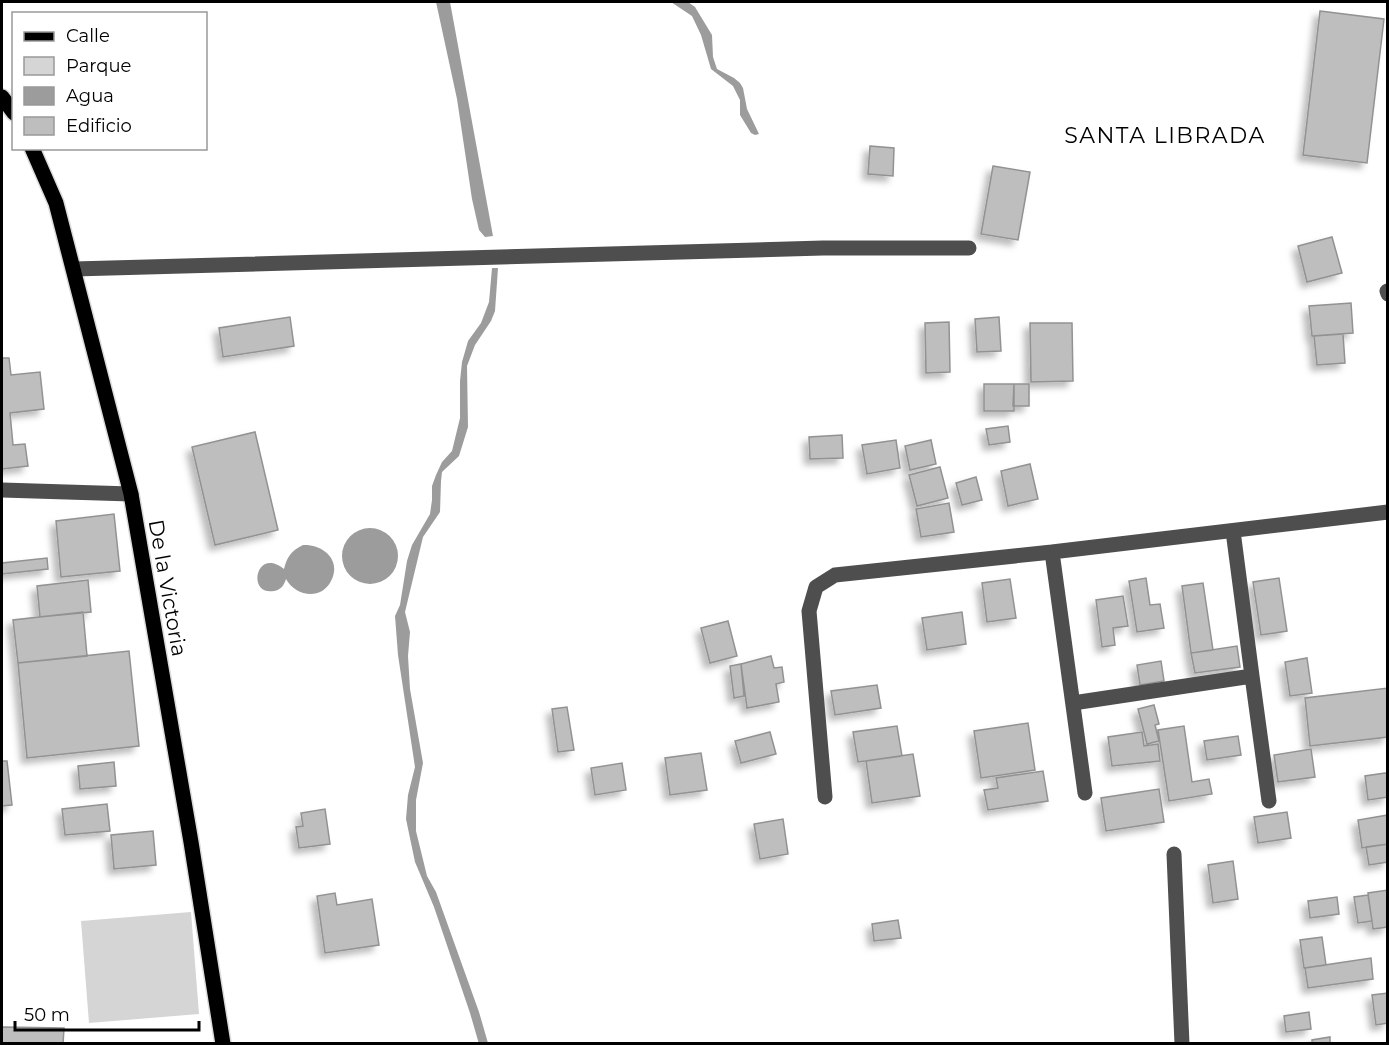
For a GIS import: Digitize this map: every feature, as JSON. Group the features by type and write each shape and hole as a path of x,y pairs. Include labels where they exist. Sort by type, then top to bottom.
{"main road":[{"path":"2,97 12,110"},
{"name":"De la Victoria","path":"33,150 56,203 131,494 223,1044"}],"street":[{"path":"74,268 823,248 969,248"},
{"path":"2,490 131,494"},
{"path":"825,797 810,611 816,587 836,575 1388,512"},
{"path":"1233,531 1269,801"},
{"path":"1052,552 1085,793"},
{"path":"1073,703 1251,676"},
{"path":"1174,854 1182,1044"}],"green space":[{"path":"191,912 199,1014 89,1023 81,921"}],"water":[{"path":"436,2 450,2 493,236 485,237 479,230 457,99"},
{"path":"671,2 688,2 695,7 712,35 713,57 717,69 740,83 747,109 759,134 751,133 740,115 740,100 733,86 711,69 701,35 692,16"},
{"path":"492,268 498,268 495,311 475,345 467,366 468,427 459,456 442,472 440,512 423,537 405,612 410,632 408,656 410,689 423,763 416,800 416,831 427,876 436,892 479,1012 488,1043 479,1044 434,907 415,862 406,819 408,795 415,767 398,655 395,616 400,605 412,545 430,514 432,486 442,462 452,451 460,418 462,362 468,341 481,323 489,302"},
{"path":"364,528 376,528 386,532 394,540 398,556 394,572 386,580 376,584 364,584 354,580 346,572 342,562 342,550 346,540 354,532"},
{"path":"303,545 324,550 332,560 334,573 327,587 321,592 308,594 295,589 286,579 282,587 274,591 265,591 257,580 261,567 267,563 284,569 290,555"}],"building":[{"path":"1320,11 1384,19 1367,163 1303,155"},
{"path":"870,146 894,148 893,176 868,174"},
{"path":"993,166 1030,172 1018,240 981,234"},
{"path":"1332,237 1342,273 1307,282 1298,246"},
{"path":"1351,303 1353,333 1312,336 1309,306"},
{"path":"290,317 294,346 223,357 219,328"},
{"path":"999,317 1001,351 977,352 975,319"},
{"path":"949,322 950,372 926,373 925,323"},
{"path":"1030,323 1072,323 1073,381 1031,382"},
{"path":"1343,334 1345,363 1317,365 1314,336"},
{"path":"2,358 9,358 11,375 40,372 44,409 10,413 13,445 25,444 28,466 2,469"},
{"path":"984,384 1014,384 1014,411 984,411"},
{"path":"1014,384 1029,384 1029,406 1013,406"},
{"path":"1008,426 1010,442 989,445 986,429"},
{"path":"255,432 278,530 215,545 192,447"},
{"path":"842,435 843,458 810,459 809,437"},
{"path":"896,440 900,468 867,474 862,445"},
{"path":"931,440 936,464 910,470 905,446"},
{"path":"1030,464 1038,499 1008,506 1001,471"},
{"path":"940,467 948,498 917,506 909,475"},
{"path":"976,477 982,500 962,505 956,483"},
{"path":"949,503 954,532 921,537 916,509"},
{"path":"114,514 120,571 61,577 56,521"},
{"path":"47,558 48,569 2,574 2,563"},
{"path":"1146,578 1150,605 1160,604 1164,628 1137,632 1129,581"},
{"path":"1279,578 1287,631 1261,635 1253,582"},
{"path":"1010,579 1016,618 987,622 982,583"},
{"path":"88,580 91,612 40,617 37,586"},
{"path":"1203,583 1213,650 1191,653 1182,586"},
{"path":"1123,596 1128,626 1113,628 1115,645 1102,647 1096,600"},
{"path":"83,612 87,656 18,663 13,620"},
{"path":"962,612 966,644 927,650 922,618"},
{"path":"728,621 737,656 710,663 701,628"},
{"path":"1237,646 1240,667 1195,673 1191,653"},
{"path":"129,651 139,746 27,758 18,663"},
{"path":"771,656 774,668 782,667 784,682 776,684 779,702 747,708 741,664"},
{"path":"1307,658 1312,693 1290,696 1285,662"},
{"path":"1161,661 1164,681 1140,685 1137,665"},
{"path":"741,664 744,696 734,698 730,666"},
{"path":"877,685 881,708 835,715 831,691"},
{"path":"1388,688 1388,737 1310,746 1305,698"},
{"path":"1154,705 1159,724 1155,725 1159,741 1147,744 1138,709"},
{"path":"567,707 574,750 558,752 552,709"},
{"path":"1028,723 1035,770 981,778 974,731"},
{"path":"897,726 902,756 858,762 853,732"},
{"path":"1184,726 1192,782 1209,779 1212,794 1169,801 1158,730"},
{"path":"770,732 776,754 741,763 735,741"},
{"path":"1142,732 1144,746 1158,744 1160,761 1112,766 1108,737"},
{"path":"1238,736 1241,755 1207,760 1204,741"},
{"path":"1311,749 1315,777 1278,782 1274,755"},
{"path":"701,753 707,790 670,795 665,758"},
{"path":"913,754 920,796 872,803 866,761"},
{"path":"2,761 7,761 12,805 2,806"},
{"path":"114,762 116,786 80,789 78,766"},
{"path":"622,763 626,790 595,795 591,768"},
{"path":"1043,771 1048,801 988,810 984,790 998,788 996,778"},
{"path":"1388,774 1388,797 1368,800 1365,776"},
{"path":"1159,789 1164,822 1106,831 1101,798"},
{"path":"107,804 110,831 65,835 62,809"},
{"path":"325,809 330,844 299,848 296,827 303,826 301,813"},
{"path":"1287,812 1291,838 1258,843 1254,817"},
{"path":"1388,815 1388,844 1362,848 1358,820"},
{"path":"783,819 788,854 760,859 754,824"},
{"path":"153,831 156,865 114,869 111,835"},
{"path":"1388,844 1388,862 1369,865 1366,847"},
{"path":"1233,861 1238,899 1213,903 1208,865"},
{"path":"1388,890 1388,927 1373,929 1368,893"},
{"path":"335,893 337,905 372,899 379,945 325,953 317,896"},
{"path":"1368,895 1372,921 1358,923 1354,897"},
{"path":"1337,897 1339,914 1310,918 1308,901"},
{"path":"898,920 901,938 874,941 872,924"},
{"path":"1322,937 1326,965 1304,968 1300,940"},
{"path":"1371,958 1373,979 1308,988 1305,968"},
{"path":"1388,993 1388,1023 1376,1025 1372,995"},
{"path":"1309,1012 1311,1029 1286,1032 1284,1016"},
{"path":"2,1027 64,1028 63,1044 2,1044"},
{"path":"1330,1037 1330,1044 1312,1044 1312,1040"}],"district":[{"name":"SANTA LIBRADA","path":"1165,135"}]}
